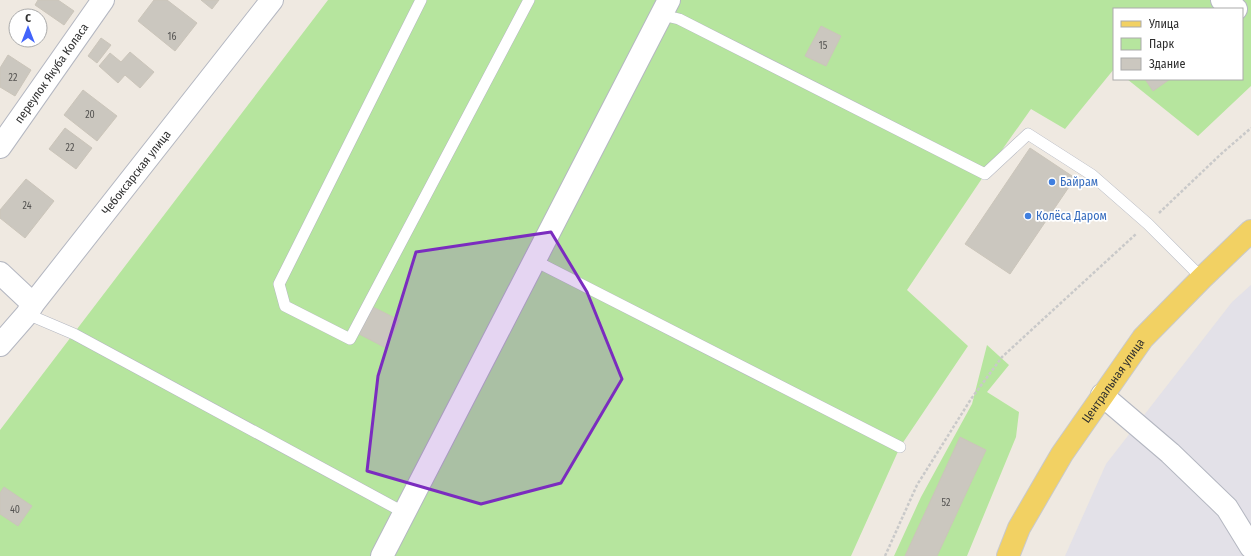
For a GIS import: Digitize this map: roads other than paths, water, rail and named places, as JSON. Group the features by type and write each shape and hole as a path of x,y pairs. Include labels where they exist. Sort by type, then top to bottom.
{"main road":[{"name":"Центральная улица","path":"1008,556 1019,528 1062,454 1143,338 1251,231"}],"street":[{"name":"переулок Якуба Коласа","path":"0,147 103,0"},
{"name":"Чебоксарская улица","path":"0,345 30,309 272,0"},
{"path":"1222,0 1234,8"},
{"path":"382,556 665,7"},
{"path":"0,273 30,309"},
{"path":"1102,395 1170,453 1226,508 1251,547"}],"lane":[{"path":"422,0 279,284 285,306 350,339 529,0"},
{"path":"665,7 679,19 985,174 1028,134 1092,175 1148,224 1202,278"},
{"path":"535,260 559,274 900,447"},
{"path":"30,309 405,513"}],"place":[{"name":"Байрам","path":"1052,182"},
{"name":"Колёса Даром","path":"1028,216"}]}
